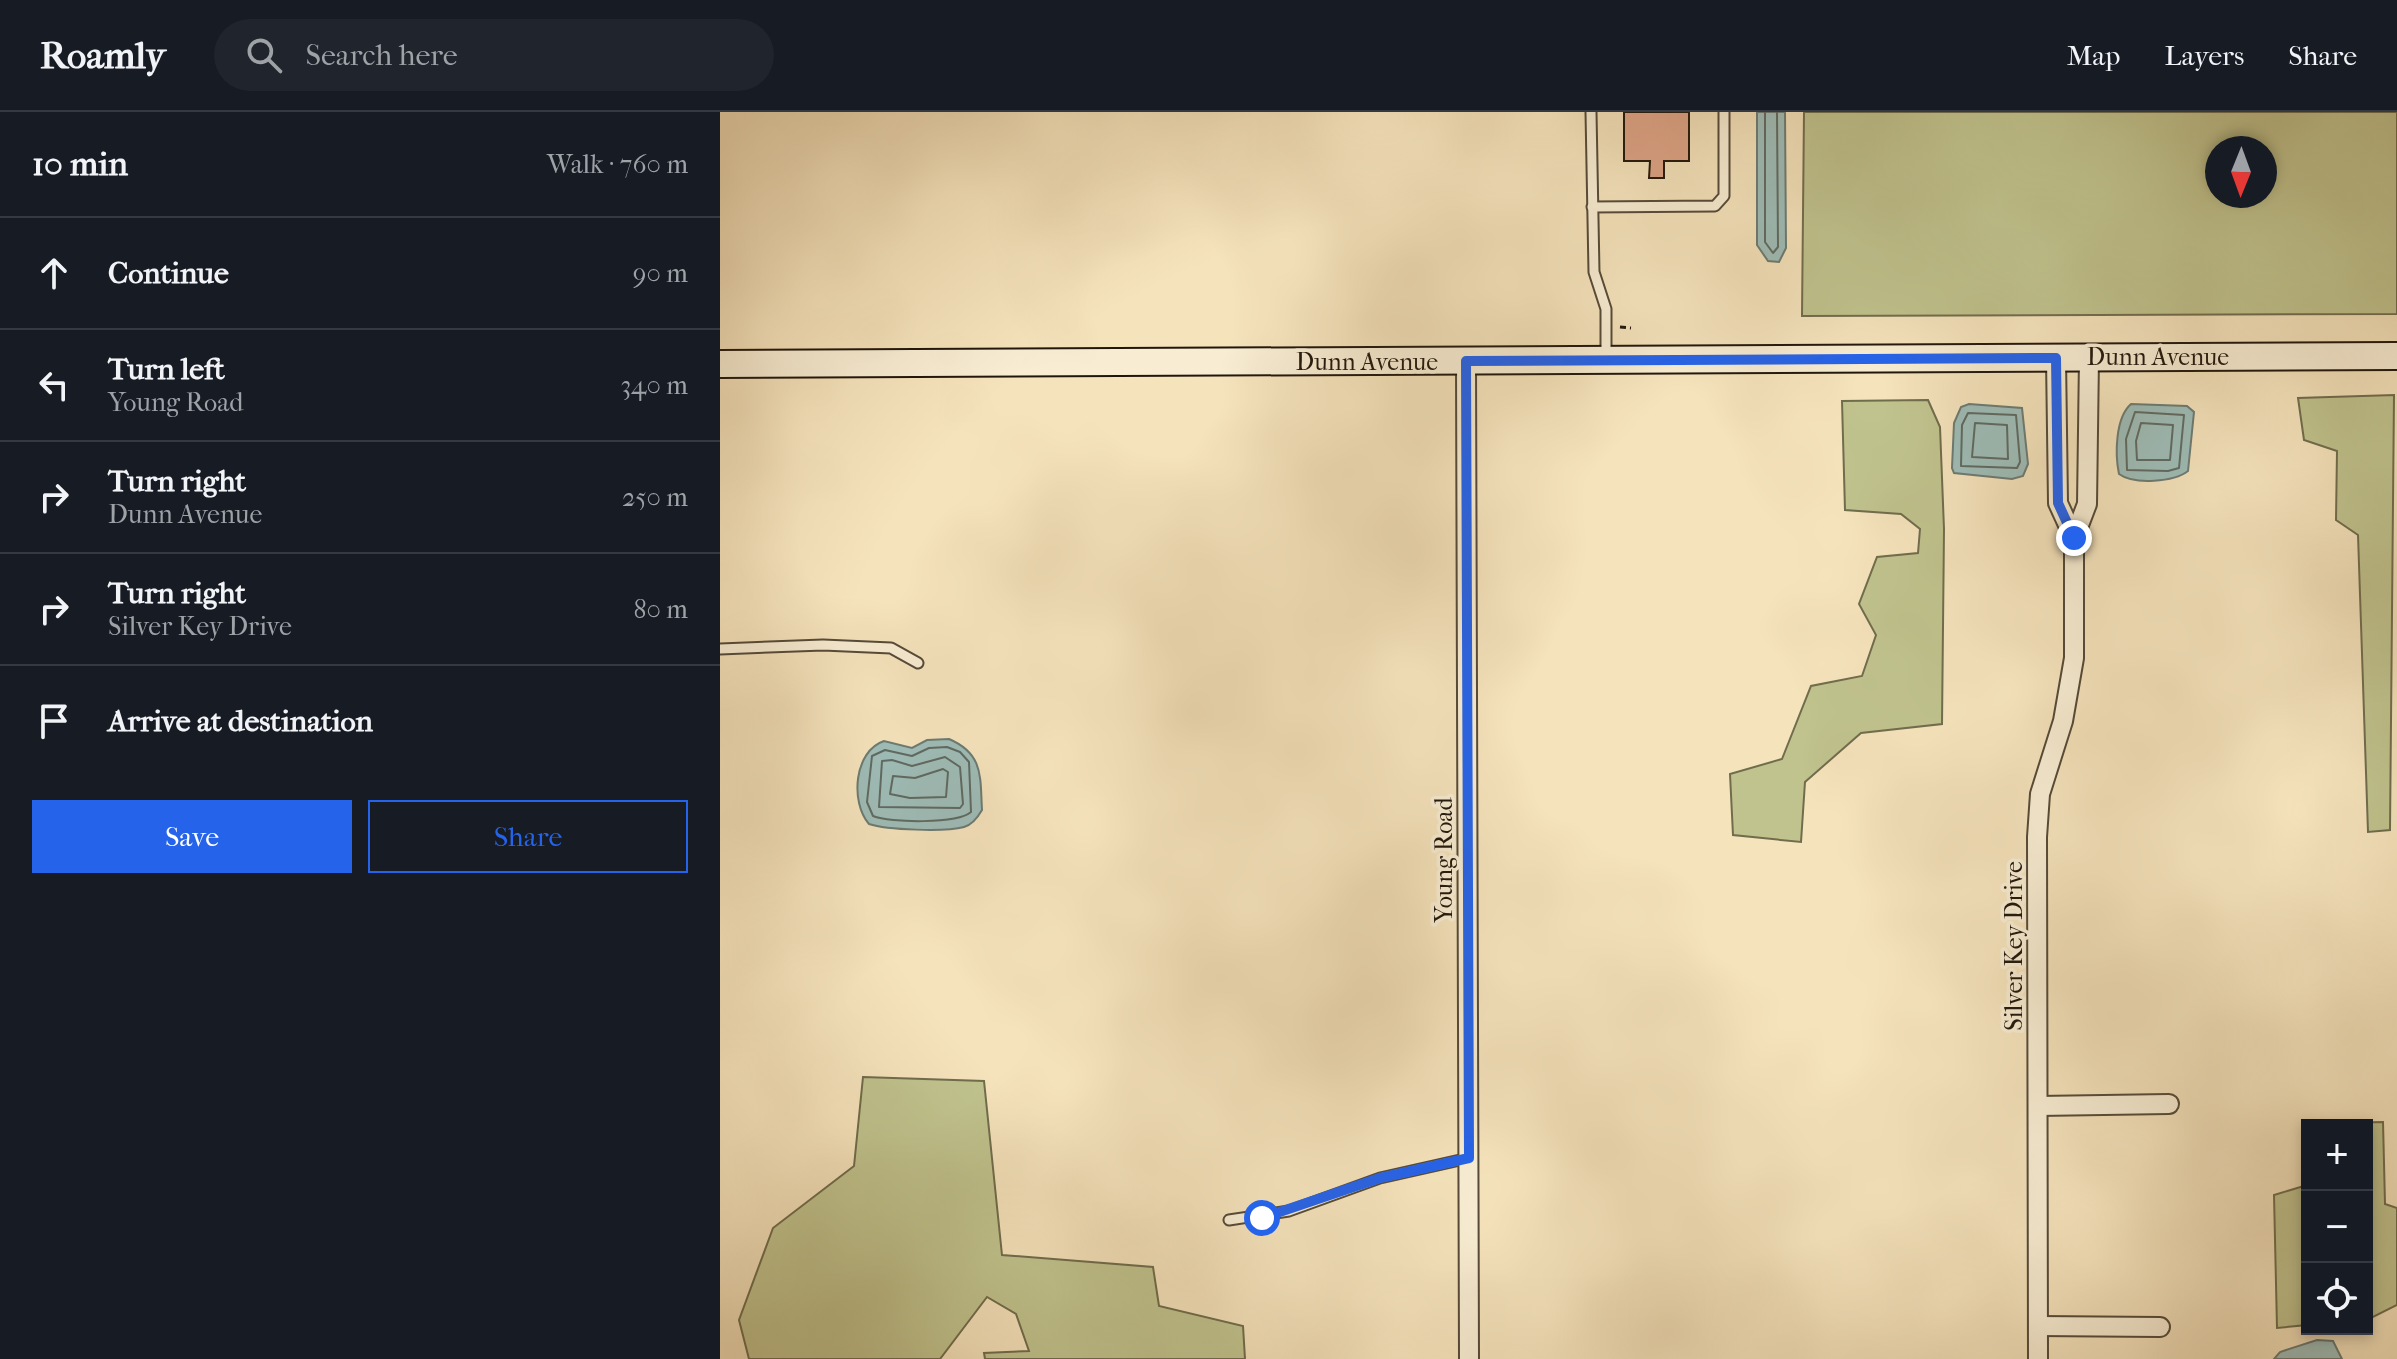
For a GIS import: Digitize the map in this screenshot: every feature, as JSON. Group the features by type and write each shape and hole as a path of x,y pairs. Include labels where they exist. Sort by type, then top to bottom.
{"main road":[{"name":"Dunn Avenue","path":"720,364 2397,356"}],"street":[{"name":"Silver Key Drive","path":"2056,358 2058,503 2074,538"},
{"name":"Silver Key Drive","path":"2038,1359 2040,794 2063,721 2074,658 2074,538 2087,504 2089,358"},
{"name":"Young Road","path":"1466,361 1469,1359"},
{"path":"2038,1106 2169,1104"},
{"path":"2038,1326 2160,1327"}],"lane":[{"path":"1591,112 1594,272 1606,309 1606,361"},
{"path":"1592,207 1715,206 1724,196 1724,112"},
{"path":"720,649 823,645 891,648 918,663"},
{"path":"1229,1220 1289,1211 1380,1178 1469,1158"}],"path":[{"path":"1620,327 1631,328"}],"green space":[{"path":"1804,112 2397,112 2397,314 1802,316"},
{"path":"2394,395 2390,830 2368,832 2358,535 2336,520 2337,451 2304,440 2298,398"},
{"path":"1928,400 1940,427 1944,529 1942,724 1861,733 1805,782 1801,842 1733,835 1730,774 1782,759 1811,686 1862,676 1876,635 1859,604 1877,557 1918,553 1920,529 1901,514 1845,510 1842,401"},
{"path":"863,1077 984,1081 1002,1255 1153,1267 1159,1306 1243,1326 1245,1359 985,1359 984,1353 1029,1351 1016,1314 987,1297 940,1359 749,1359 739,1320 773,1228 854,1166"},
{"path":"2373,1122 2383,1122 2385,1204 2397,1208 2397,1305 2373,1317 2373,1191"},
{"path":"2301,1187 2301,1326 2277,1328 2274,1195"}],"water":[{"path":"1757,112 1785,112 1786,248 1779,262 1768,261 1757,245"},
{"path":"1969,404 2022,408 2028,464 2023,476 2012,479 1954,473 1954,423 1961,407"},
{"path":"2131,404 2187,406 2194,412 2188,471 2173,478 2154,481 2134,480 2119,474 2119,427"},
{"path":"949,739 969,752 978,768 982,810 974,820 964,827 944,829 902,829 869,824 863,815 857,791 866,755 884,741 912,748 927,740"},
{"path":"2317,1340 2333,1341 2342,1359 2274,1359 2280,1352"}],"building":[{"path":"1624,112 1689,112 1689,161 1664,161 1664,178 1649,178 1650,161 1624,161"}],"route":[{"path":"1262,1218 1329,1198 1380,1178 1469,1158 1466,361 2056,358 2058,503 2074,538"}]}
